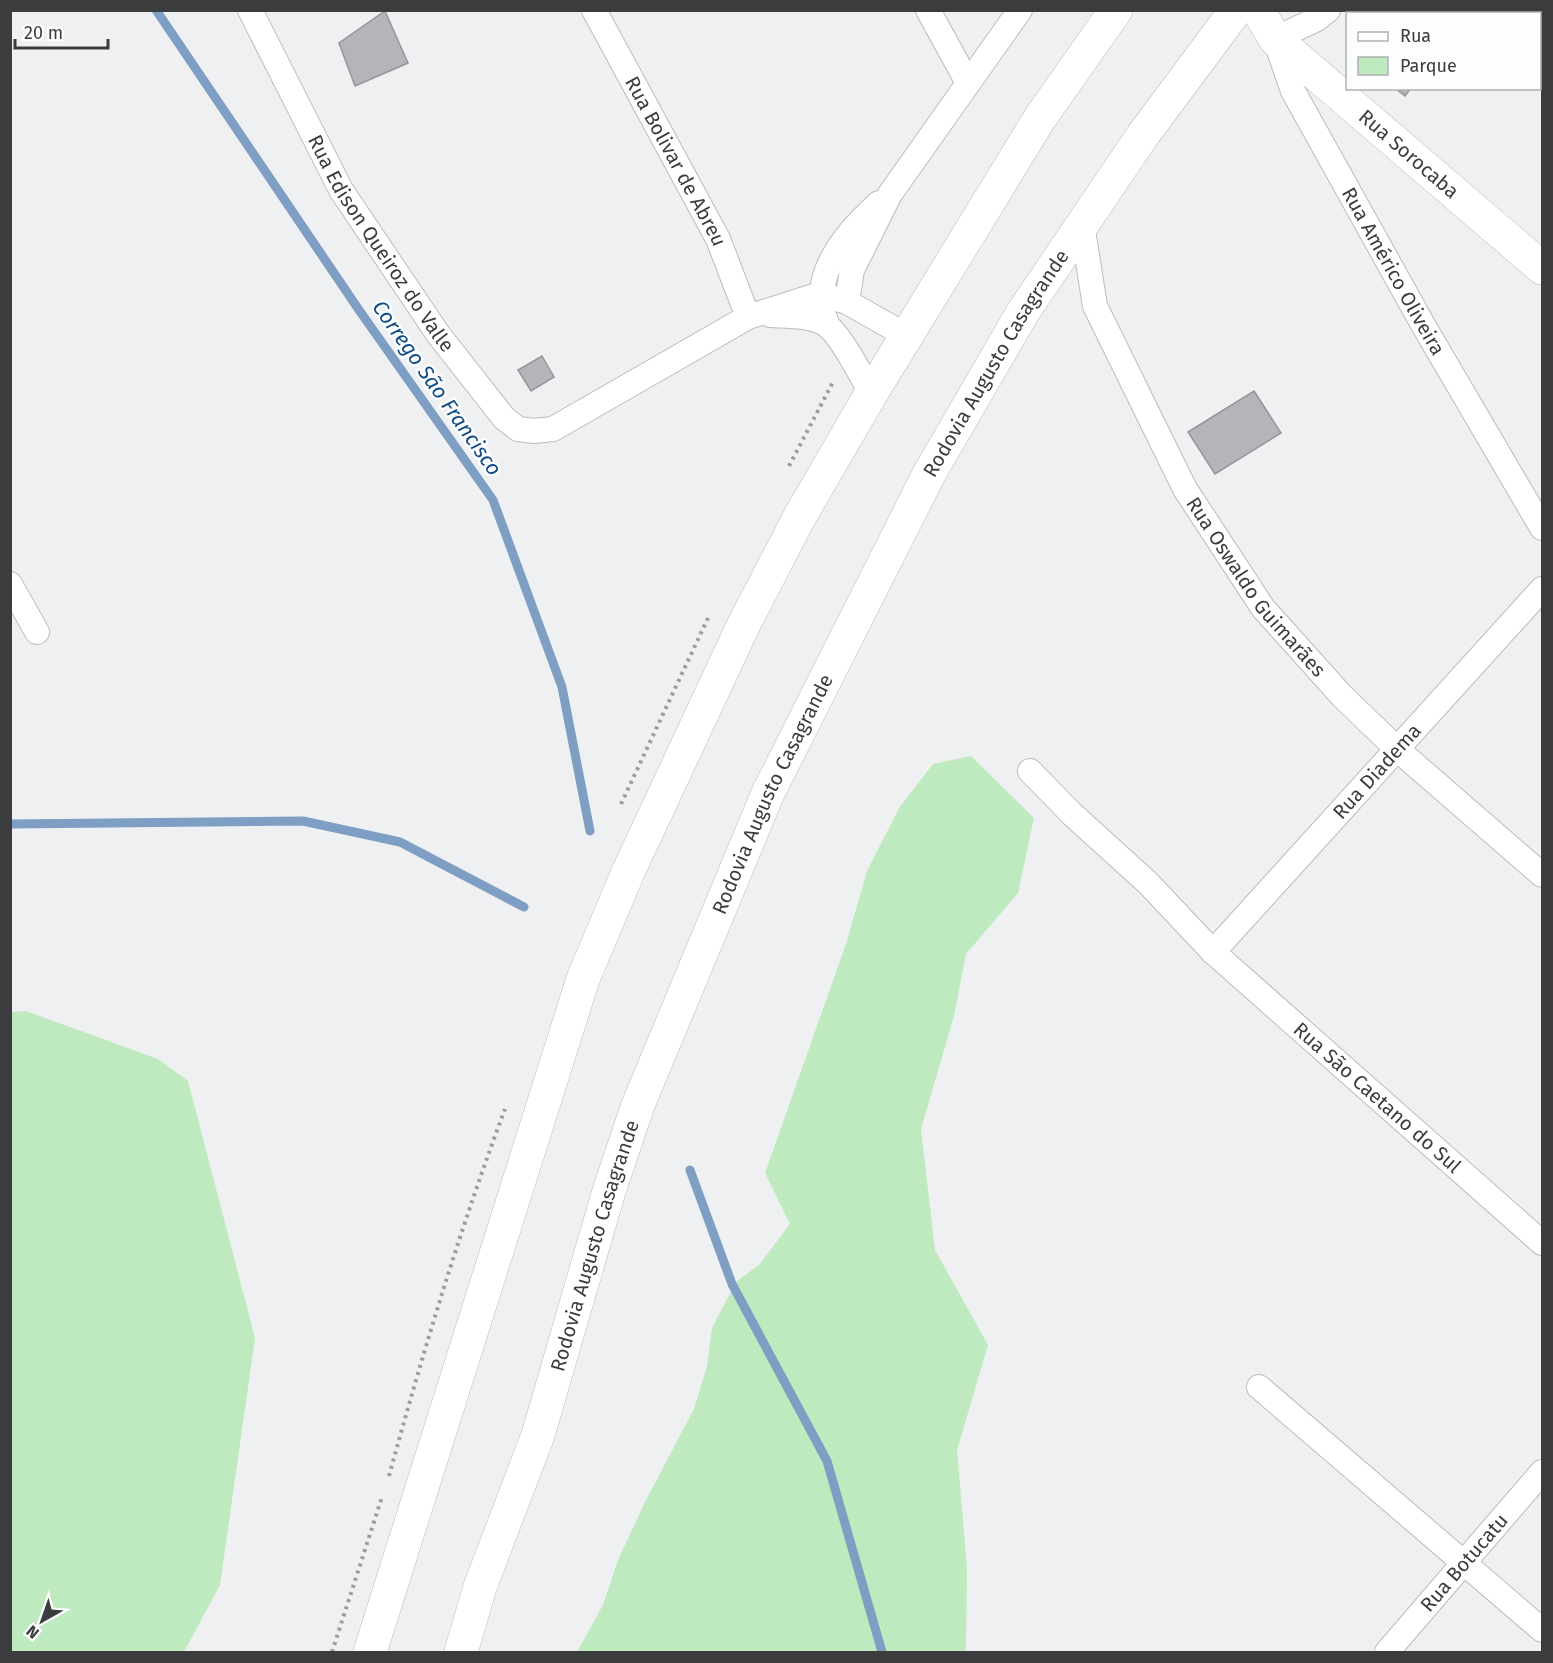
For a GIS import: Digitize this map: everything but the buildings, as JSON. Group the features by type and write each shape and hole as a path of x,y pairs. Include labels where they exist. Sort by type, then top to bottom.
{"main road":[{"path":"370,1653 583,979 628,870 744,624 800,516 871,394 1040,118 1116,10"},
{"name":"Rodovia Augusto Casagrande","path":"461,1653 480,1587 538,1435 609,1191 638,1105 768,793 929,474 1023,312 1143,135 1236,10"},
{"name":"Rua Américo Oliveira","path":"1258,10 1275,39"},
{"name":"Rua Sorocaba","path":"1275,39 1542,268"}],"street":[{"name":"Rua Edison Queiroz do Valle","path":"250,10 341,190 438,334 504,418 518,429 534,431 553,429 752,315"},
{"name":"Rua Bolivar de Abreu","path":"594,10 718,239 752,315"},
{"path":"927,10 968,83"},
{"path":"847,302 852,270 890,194 1020,10"},
{"path":"1275,39 1317,19 1328,10"},
{"name":"Rua Américo Oliveira","path":"1275,39 1293,91 1422,323 1542,528"},
{"path":"871,394 859,369 827,324 820,308 820,294 826,268 856,223 890,194"},
{"name":"Rua Oswaldo Guimarães","path":"1082,224 1095,306 1185,489 1263,608 1342,696 1398,750 1542,875"},
{"path":"752,315 820,294 847,302 907,336"},
{"path":"752,315 807,317 827,324"},
{"path":"10,584 37,632"},
{"name":"Rua Diadema","path":"1213,952 1542,589"},
{"name":"Rua São Caetano do Sul","path":"1030,771 1073,815 1148,883 1213,952 1542,1243"},
{"path":"1259,1387 1542,1630"},
{"name":"Rua Botucatu","path":"1387,1653 1542,1472"}],"green space":[{"path":"971,756 1034,818 1018,893 966,954 954,1016 921,1129 935,1250 988,1345 957,1450 967,1568 966,1652 577,1652 603,1605 618,1560 646,1500 694,1409 707,1366 712,1328 737,1281 759,1265 790,1224 765,1173 846,944 867,871 899,808 933,764"},
{"path":"26,1011 158,1059 188,1081 255,1338 220,1585 184,1652 11,1652 10,1012"}],"waterway":[{"name":"Corrego São Francisco","path":"156,10 359,310 493,500 562,687 590,831"},
{"path":"10,824 303,821 400,842 524,907"},
{"path":"690,1170 732,1284 827,1461 882,1652"}]}
